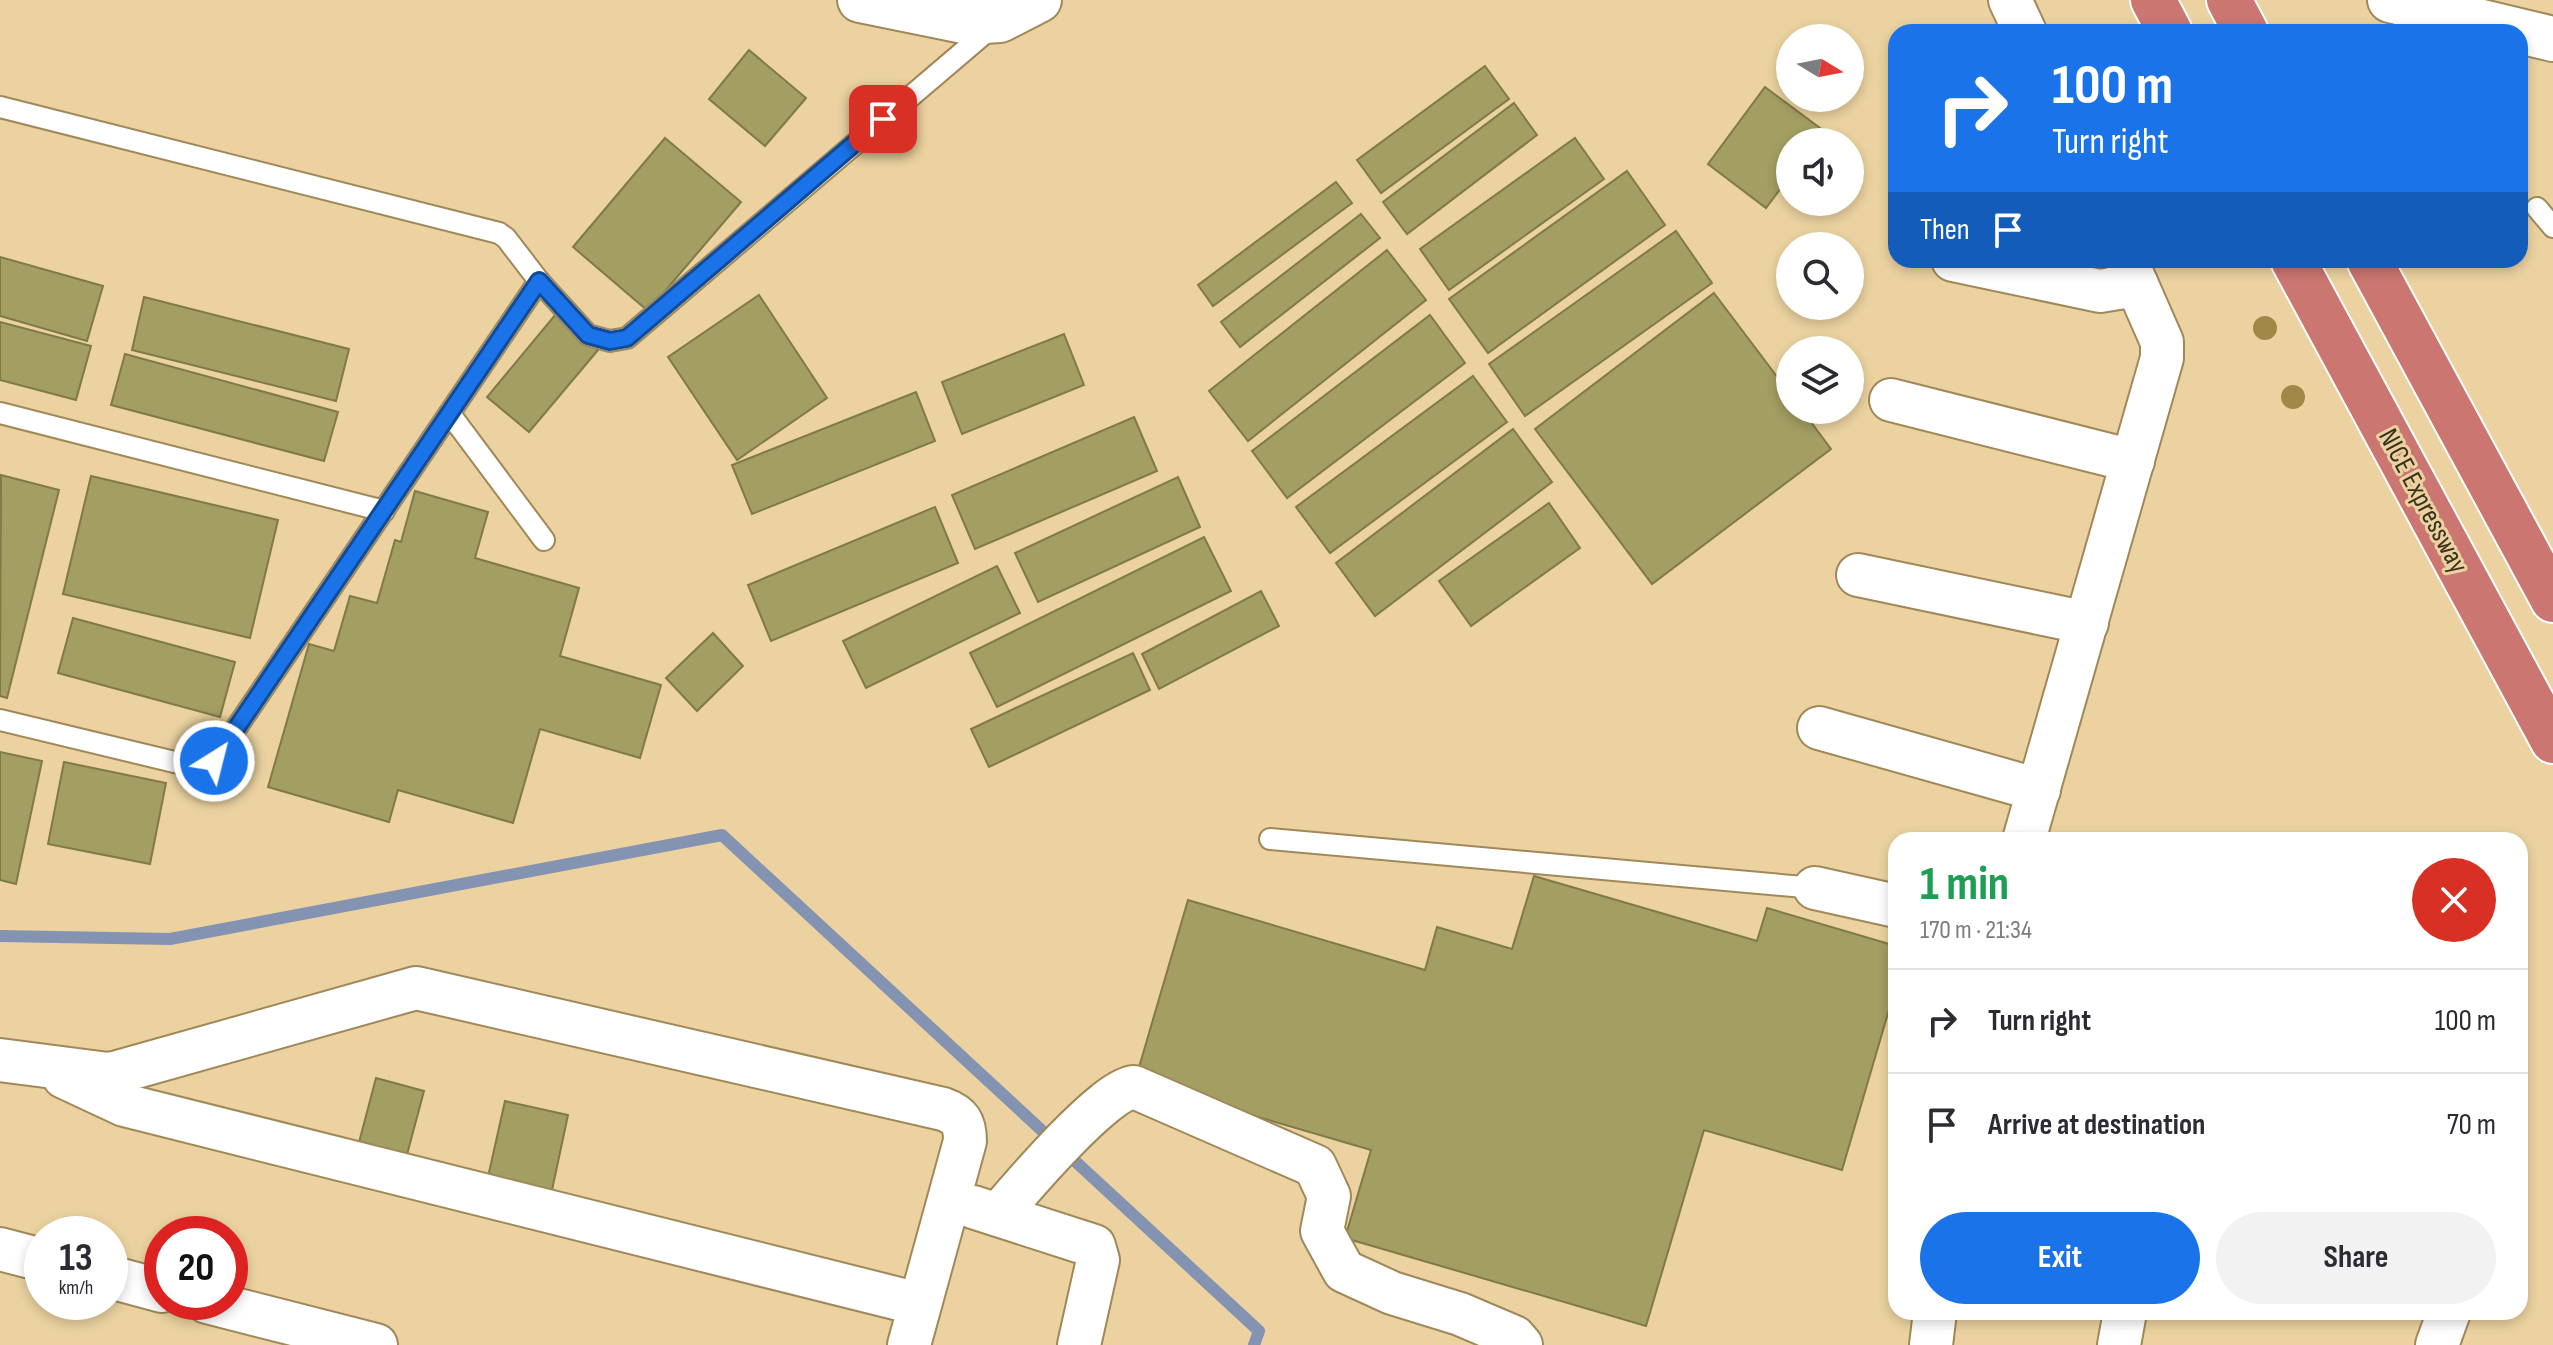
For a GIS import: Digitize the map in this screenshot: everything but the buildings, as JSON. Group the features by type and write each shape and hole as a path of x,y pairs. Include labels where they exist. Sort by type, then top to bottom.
{"highway":[{"path":"2153,0 2166,24"},
{"path":"2229,0 2242,24"},
{"name":"NICE Expressway","path":"2297,268 2553,741"},
{"path":"2373,268 2553,600"}],"street":[{"path":"860,0 968,22 1000,20 1039,0"},
{"path":"2010,0 2021,24"},
{"path":"2390,0 2490,24"},
{"path":"2528,33 2553,39"},
{"path":"1991,268 2100,291 2132,272 2162,342 2162,358 2026,832"},
{"path":"1891,400 2133,461"},
{"path":"1858,575 2087,623"},
{"path":"1819,728 2039,790"},
{"path":"1815,888 1888,904"},
{"path":"0,1060 108,1074 407,989 426,989 954,1113 965,1128 965,1141 909,1345"},
{"path":"42,1066 124,1105 919,1304"},
{"path":"998,1215 1041,1164 1078,1127 1117,1094 1134,1087 1315,1166 1329,1196 1322,1231 1344,1271 1392,1293 1474,1320 1514,1337 1521,1345"},
{"path":"949,1199 1090,1243 1096,1249 1098,1260 1079,1345"},
{"path":"0,1249 24,1255"},
{"path":"248,1312 376,1345"},
{"path":"1931,1345 1934,1320"},
{"path":"2119,1345 2124,1320"},
{"path":"2437,1345 2446,1320"}],"lane":[{"path":"0,107 499,233 588,335 610,341 627,338 1000,20"},
{"path":"2537,208 2553,227"},
{"path":"0,720 191,766 208,764 218,757 539,281"},
{"path":"0,413 384,511"},
{"path":"450,414 544,540"},
{"path":"1270,839 1815,888"}],"waterway":[{"path":"0,936 170,939 722,835 1259,1331 1254,1345"}],"route":[{"path":"214,761 539,281 588,335 610,341 627,338 883,119"}]}
